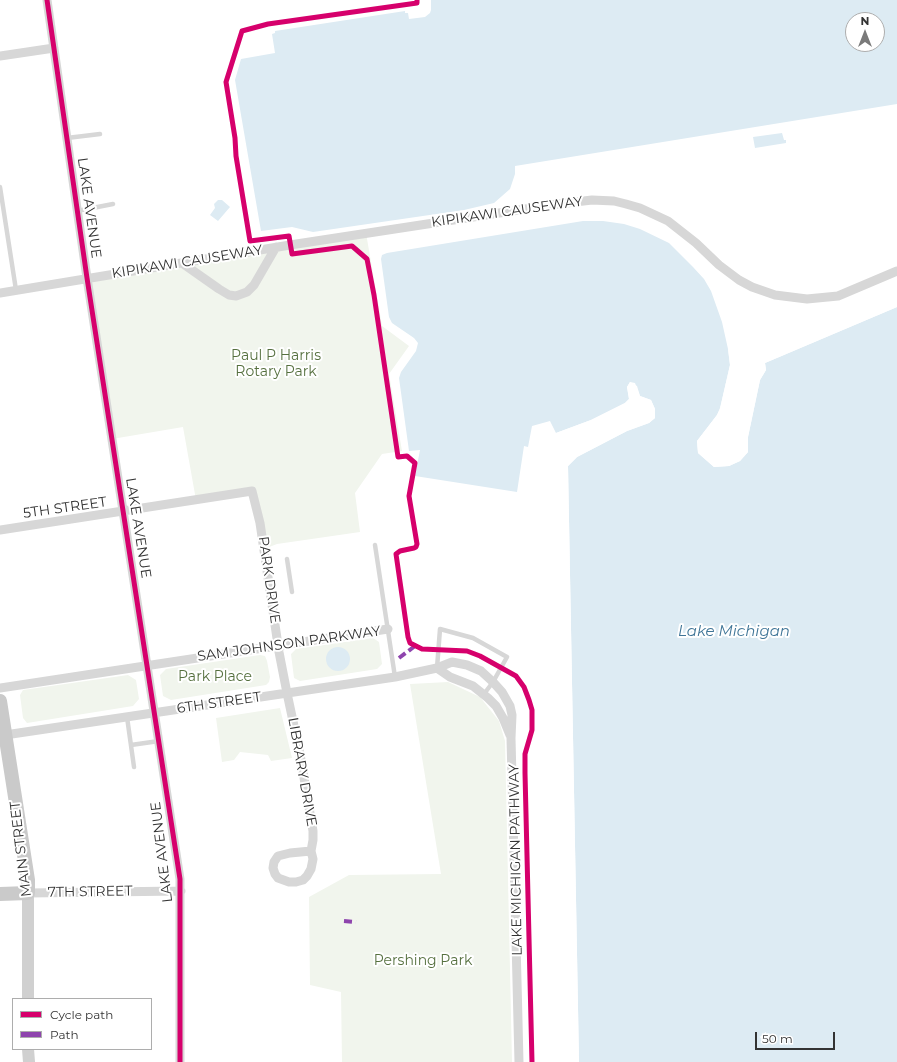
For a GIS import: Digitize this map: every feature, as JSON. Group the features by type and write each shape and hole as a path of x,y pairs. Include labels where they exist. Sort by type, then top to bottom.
{"main road":[{"name":"MAIN STREET","path":"0,701 3,736 28,880 28,998"},
{"name":"7TH STREET","path":"0,894 28,893"},
{"path":"28,1050 29,1062"}],"street":[{"name":"LAKE AVENUE","path":"46,0 87,278 180,879 180,1062"},
{"path":"0,56 54,48"},
{"name":"KIPIKAWI CAUSEWAY","path":"0,293 276,247 592,200 604,200 626,204 640,208 668,221 696,243 719,265 739,280 752,287 775,295 807,299 838,296 897,271"},
{"path":"182,263 219,289 229,295 236,296 247,292 254,285 276,247"},
{"name":"5TH STREET","path":"0,530 252,491"},
{"name":"PARK DRIVE","path":"252,491 260,523 278,646 287,693"},
{"name":"SAM JOHNSON PARKWAY","path":"0,688 388,629"},
{"name":"6TH STREET","path":"3,736 127,716 395,677 437,668 452,662 467,665 481,671 502,692 510,706 512,716 511,738 519,1062"},
{"path":"437,668 450,677 473,686 484,694 496,706 503,718 511,738"},
{"name":"LIBRARY DRIVE","path":"287,693 300,754 313,831 311,851 313,859 311,869 303,880 296,882 283,881 275,874 273,868 274,862 278,856 311,851"},
{"name":"7TH STREET","path":"28,893 180,891"}],"lane":[{"path":"67,138 100,134"},
{"path":"0,187 16,290"},
{"path":"77,211 113,204"},
{"path":"375,545 395,677"},
{"path":"287,559 292,592"},
{"path":"437,668 440,630 473,638 507,657 493,682 484,694"},
{"path":"127,716 134,768"},
{"path":"131,745 159,741"}],"green space":[{"name":"Paul P Harris Rotary Park","path":"366,233 382,326 409,346 389,374 402,451 382,454 355,493 360,532 277,544 264,549 252,491 196,500 183,427 112,439 87,278"},
{"name":"Park Place","path":"373,638 379,642 382,664 377,669 300,681 294,678 291,654 296,649"},
{"name":"Park Place","path":"260,655 265,656 267,661 270,677 269,682 266,685 171,700 163,696 160,675 166,669"},
{"name":"Park Place","path":"128,675 136,680 139,699 133,706 27,723 23,718 20,695 23,690"},
{"name":"Pershing Park","path":"448,682 480,697 499,721 505,741 512,1062 342,1062 341,992 310,985 309,897 349,875 441,874 410,684"},
{"path":"280,708 292,758 271,761 268,755 240,752 234,760 222,762 216,718"}],"water":[{"path":"431,0 897,0 897,104 515,166 515,174 510,189 494,203 464,210 313,232 292,227 261,231 235,80 241,59 275,53 272,34 275,33 275,31 405,11 405,13 408,13 409,19 425,17 430,13"},
{"path":"782,133 786,143 755,148 753,137"},
{"path":"218,200 222,200 230,207 218,221 210,215 215,208 214,204"},
{"name":"Lake Michigan","path":"583,221 603,221 624,224 640,229 669,243 704,279 711,291 722,322 730,365 720,409 697,441 698,453 714,467 729,466 740,461 748,452 748,437 760,380 766,370 765,363 897,307 897,1062 579,1062 568,466 577,457 627,431 649,423 655,418 655,409 651,400 640,396 637,386 630,382 627,387 629,399 625,403 591,420 556,433 550,421 532,426 528,447 524,446 517,492 415,476 420,450 409,451 399,378 401,372 416,351 418,343 414,338 392,323 389,317 381,259 382,255 387,253"},
{"path":"338,647 343,648 349,654 349,664 343,670 338,671 333,670 327,664 326,659 327,654 333,648"}],"pier":[{"path":"897,305 897,307 765,363 766,370 760,380 748,437 748,452 740,461 729,466 714,467 698,453 697,441 717,415 720,408 730,365 728,349 730,348 732,365 722,409 699,441 700,452 715,465 729,464 739,459 746,452 746,437 759,380 764,369 763,362"},
{"path":"630,382 635,383 640,396 651,400 655,409 655,418 649,423 627,431 577,457 568,466 579,1062 577,1062 566,466 576,455 626,429 648,421 653,417 653,409 649,402 638,397 635,387 631,384 629,387 631,400 626,405 592,422 557,435 556,433 591,420 625,403 629,399 627,387"}],"marked path":[{"path":"399,658 415,646"},
{"path":"344,921 356,922"}],"cycle path":[{"path":"47,0 87,278 180,879 180,1062"},
{"name":"LAKE MICHIGAN PATHWAY","path":"417,0 417,3 268,24 242,31 226,82 250,241 289,236 292,254 352,246 367,259 374,295 398,457 407,456 415,463 409,496 417,544 414,548 400,551 396,554 410,643 422,649 467,651 480,656 516,676 524,687 529,700 532,710 532,730 525,754 525,773 532,1062"}]}
